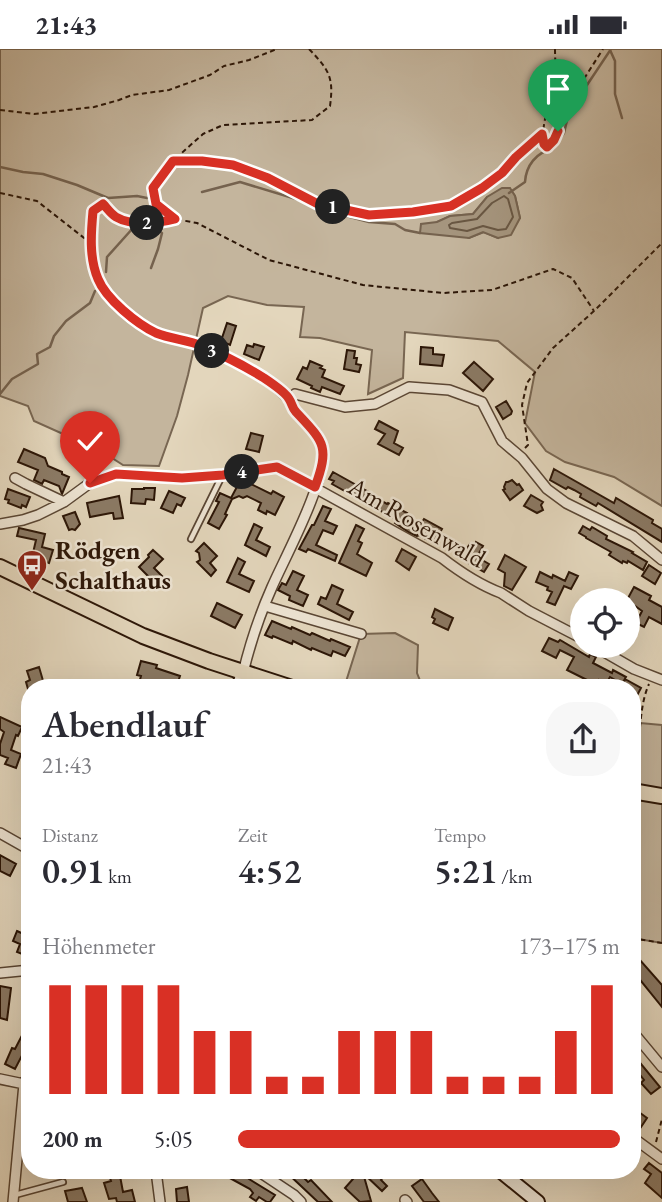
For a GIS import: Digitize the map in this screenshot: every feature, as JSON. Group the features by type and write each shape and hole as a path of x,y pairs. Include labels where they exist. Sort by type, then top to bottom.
{"main road":[{"path":"2,571 143,636 263,679"},
{"path":"241,679 243,673"},
{"path":"641,792 662,796"},
{"path":"510,1179 538,1202"}],"street":[{"path":"200,345 264,378 289,399 291,406 317,433 324,456 304,516 265,605 243,673"},
{"path":"289,399 295,394 303,395 345,407 375,404 409,387 449,390 482,402 502,440 521,457 547,489 557,497 633,537 662,561"},
{"name":"Am Rosenwald","path":"0,524 23,520 64,502 90,483 116,474 182,478 277,467 570,633"},
{"path":"15,478 64,502"},
{"path":"265,605 361,634"},
{"path":"615,658 657,678"},
{"path":"0,833 21,845"},
{"path":"0,974 21,970"},
{"path":"641,1042 662,1067"},
{"path":"0,1079 21,1083"},
{"path":"14,1198 21,1118"},
{"path":"641,1143 662,1159"},
{"path":"157,1179 160,1202"},
{"path":"270,1179 301,1202"}],"lane":[{"path":"191,540 223,475"},
{"path":"14,1198 63,1182"}],"path":[{"path":"0,110 34,114 94,107 132,95 169,90 209,75 224,66 277,49"},
{"path":"175,219 156,204 153,188 173,161 203,134 223,125 312,120 330,106 333,85 324,64 309,49"},
{"path":"555,49 555,79 542,134 547,147 554,140 566,107 603,49"},
{"path":"173,161 233,165 268,178 318,204 369,215 413,212 451,206 482,188 502,173 542,134"},
{"path":"0,193 37,201 88,241 98,280 120,309 157,333 200,345"},
{"path":"92,250 93,211 103,204 117,217 141,223 175,219 197,223 269,260 363,285 443,293 492,291 553,269 572,278 594,311"},
{"path":"521,457 528,445 522,405 527,383 553,348 662,243"},
{"path":"641,719 643,697 657,678"},
{"path":"641,940 662,943"},
{"path":"653,1152 662,1119"}],"shaded area":[{"path":"0,49 662,49 662,506 614,477 565,462 546,451 525,423 535,372 498,341 405,332 403,378 368,394 372,350 320,338 300,337 304,307 267,305 228,296 203,308 177,416 159,466 123,465 101,451 34,421 28,406 0,396","holes":["510,189 515,196 520,218 498,238 484,232 469,238 437,222 450,216 473,214 487,197"]},
{"path":"395,633 418,645 417,673 419,679 347,679 361,634"},
{"path":"641,723 662,725 662,790 641,786"},
{"path":"641,796 662,800 662,943 641,940"}],"water":[{"path":"502,188 510,188 515,196 520,218 511,235 498,238 483,232 469,238 420,233 421,224 437,222 450,216 473,214 487,197"}],"building":[{"path":"227,323 236,326 230,345 221,341"},
{"path":"254,344 264,347 259,360 244,354 247,345 253,347"},
{"path":"421,347 433,348 433,354 444,355 442,366 420,364"},
{"path":"347,350 355,351 356,364 361,365 359,372 344,369"},
{"path":"310,361 325,370 322,377 344,386 340,394 322,387 320,392 297,379 303,367 307,369"},
{"path":"474,362 493,379 483,391 463,373"},
{"path":"506,401 512,411 503,419 496,407"},
{"path":"379,421 398,431 394,443 403,448 399,455 378,444 385,434 375,429"},
{"path":"251,433 263,436 259,452 246,449"},
{"path":"24,449 45,458 48,466 69,477 62,494 59,486 44,480 42,484 34,480 38,470 18,462"},
{"path":"554,469 614,503 616,498 653,520 652,523 662,529 662,542 598,503 596,506 580,497 581,494 574,490 568,487 566,489 550,480"},
{"path":"333,472 407,513 404,519 419,527 424,519 442,529 434,543 410,533 395,523 397,520 332,484 334,481 329,479"},
{"path":"512,480 523,490 510,500 503,490 506,482"},
{"path":"247,482 271,494 273,491 284,497 275,515 258,510 261,503 247,496 239,496 232,499 219,529 208,523 219,502 216,501 220,493 231,498 239,483"},
{"path":"155,488 154,500 146,499 145,504 131,503 132,489"},
{"path":"8,489 30,497 26,507 8,503 9,500 5,499"},
{"path":"169,491 185,498 181,506 177,504 173,513 161,508"},
{"path":"531,495 543,502 543,510 537,513 524,506"},
{"path":"119,496 123,518 114,519 113,513 90,517 87,503"},
{"path":"323,506 331,509 325,521 337,526 333,534 323,530 316,545 337,555 335,561 308,549 306,552 299,549"},
{"path":"75,512 80,524 75,530 69,530 63,516"},
{"path":"254,524 262,528 256,540 270,547 266,556 245,545"},
{"path":"356,525 364,529 358,541 362,543 357,554 372,563 366,576 339,563"},
{"path":"583,526 590,530 592,527 607,536 606,539 647,562 643,570 628,561 622,563 609,555 611,552 579,533"},
{"path":"19,528 45,534 42,547 53,550 49,563 33,553 36,540 17,536"},
{"path":"476,542 483,546 477,557 489,564 484,572 465,561 469,553 465,551 470,544 474,546"},
{"path":"204,543 217,556 210,563 216,570 211,576 197,562 200,560 196,551"},
{"path":"402,549 416,557 409,570 396,561"},
{"path":"153,550 163,559 154,568 165,579 158,586 139,567"},
{"path":"505,555 526,567 512,590 504,586 505,573 498,569"},
{"path":"238,558 245,562 239,574 254,581 249,592 227,582"},
{"path":"649,565 661,573 655,584 642,576"},
{"path":"293,571 304,576 297,590 308,595 303,606 289,600 290,596 278,590 282,583 286,585"},
{"path":"540,572 565,581 569,572 578,576 572,588 564,586 555,605 547,602 552,592 547,590 548,587 536,582"},
{"path":"332,585 343,590 337,604 353,612 349,620 318,604 321,597 326,599"},
{"path":"640,590 651,596 649,600 662,607 662,624 649,617 644,627 640,625"},
{"path":"217,603 242,615 235,628 211,616"},
{"path":"435,609 453,618 448,630 433,623"},
{"path":"272,621 350,647 345,656 333,651 331,656 293,641 292,644 273,636 272,638 265,635"},
{"path":"549,638 570,646 570,655 560,650 556,658 542,651"},
{"path":"573,658 596,658 593,663 626,677 585,679 567,670"},
{"path":"141,661 180,676 179,679 140,679 141,676 137,675"},
{"path":"39,667 43,679 30,679 27,671"},
{"path":"0,717 21,727 11,750 21,754 16,768 5,764 8,758 0,755 4,732 0,729"},
{"path":"0,855 16,864 10,876 0,871"},
{"path":"17,931 21,933 21,954 17,952 20,944 13,941"},
{"path":"641,961 662,985 662,1007 641,981"},
{"path":"0,986 11,988 7,1020 0,1018"},
{"path":"21,1037 21,1057 15,1069 5,1064 12,1048 15,1049"},
{"path":"641,1064 660,1087 651,1094 641,1083 644,1080 641,1076"},
{"path":"641,1114 647,1118 641,1127"},
{"path":"649,1163 662,1173 662,1198 645,1183 651,1174 644,1169"},
{"path":"110,1179 121,1179 123,1192 132,1190 135,1202 109,1199 104,1183"},
{"path":"232,1179 249,1179 275,1195 270,1202 259,1197 256,1201 250,1197 253,1193"},
{"path":"294,1179 305,1179 308,1182 311,1180 332,1202 318,1202"},
{"path":"353,1179 365,1179 371,1201 360,1202 345,1188"},
{"path":"369,1179 382,1179 387,1186 382,1191"},
{"path":"422,1179 439,1202 424,1202 412,1186"},
{"path":"187,1187 189,1202 177,1202 176,1189"},
{"path":"82,1188 87,1202 68,1202 65,1191"}],"waterway":[{"path":"509,193 525,182 527,171 537,157 553,149 564,133 569,112 611,49"},
{"path":"610,50 615,61 615,94 622,118"},
{"path":"0,167 43,174 108,198 147,198"},
{"path":"202,192 240,182 331,212 369,222 395,224 405,230 420,233"},
{"path":"144,216 155,208"},
{"path":"106,272 107,257 133,228 157,230 162,233 151,268"},
{"path":"0,394 12,379 38,364 37,354 50,347 54,336 66,321 90,303 95,291"}],"place":[{"name":"Rödgen Schalthaus","path":"32,592"}],"route":[{"path":"90,483 116,474 182,478 277,467 315,487 324,456 317,433 291,406 289,399 264,378 200,345 157,333 120,309 98,280 92,250 93,211 103,204 117,217 141,223 175,219 156,204 153,188 173,161 233,165 268,178 318,204 369,215 451,206 502,173 542,134 547,147 558,131"}]}
